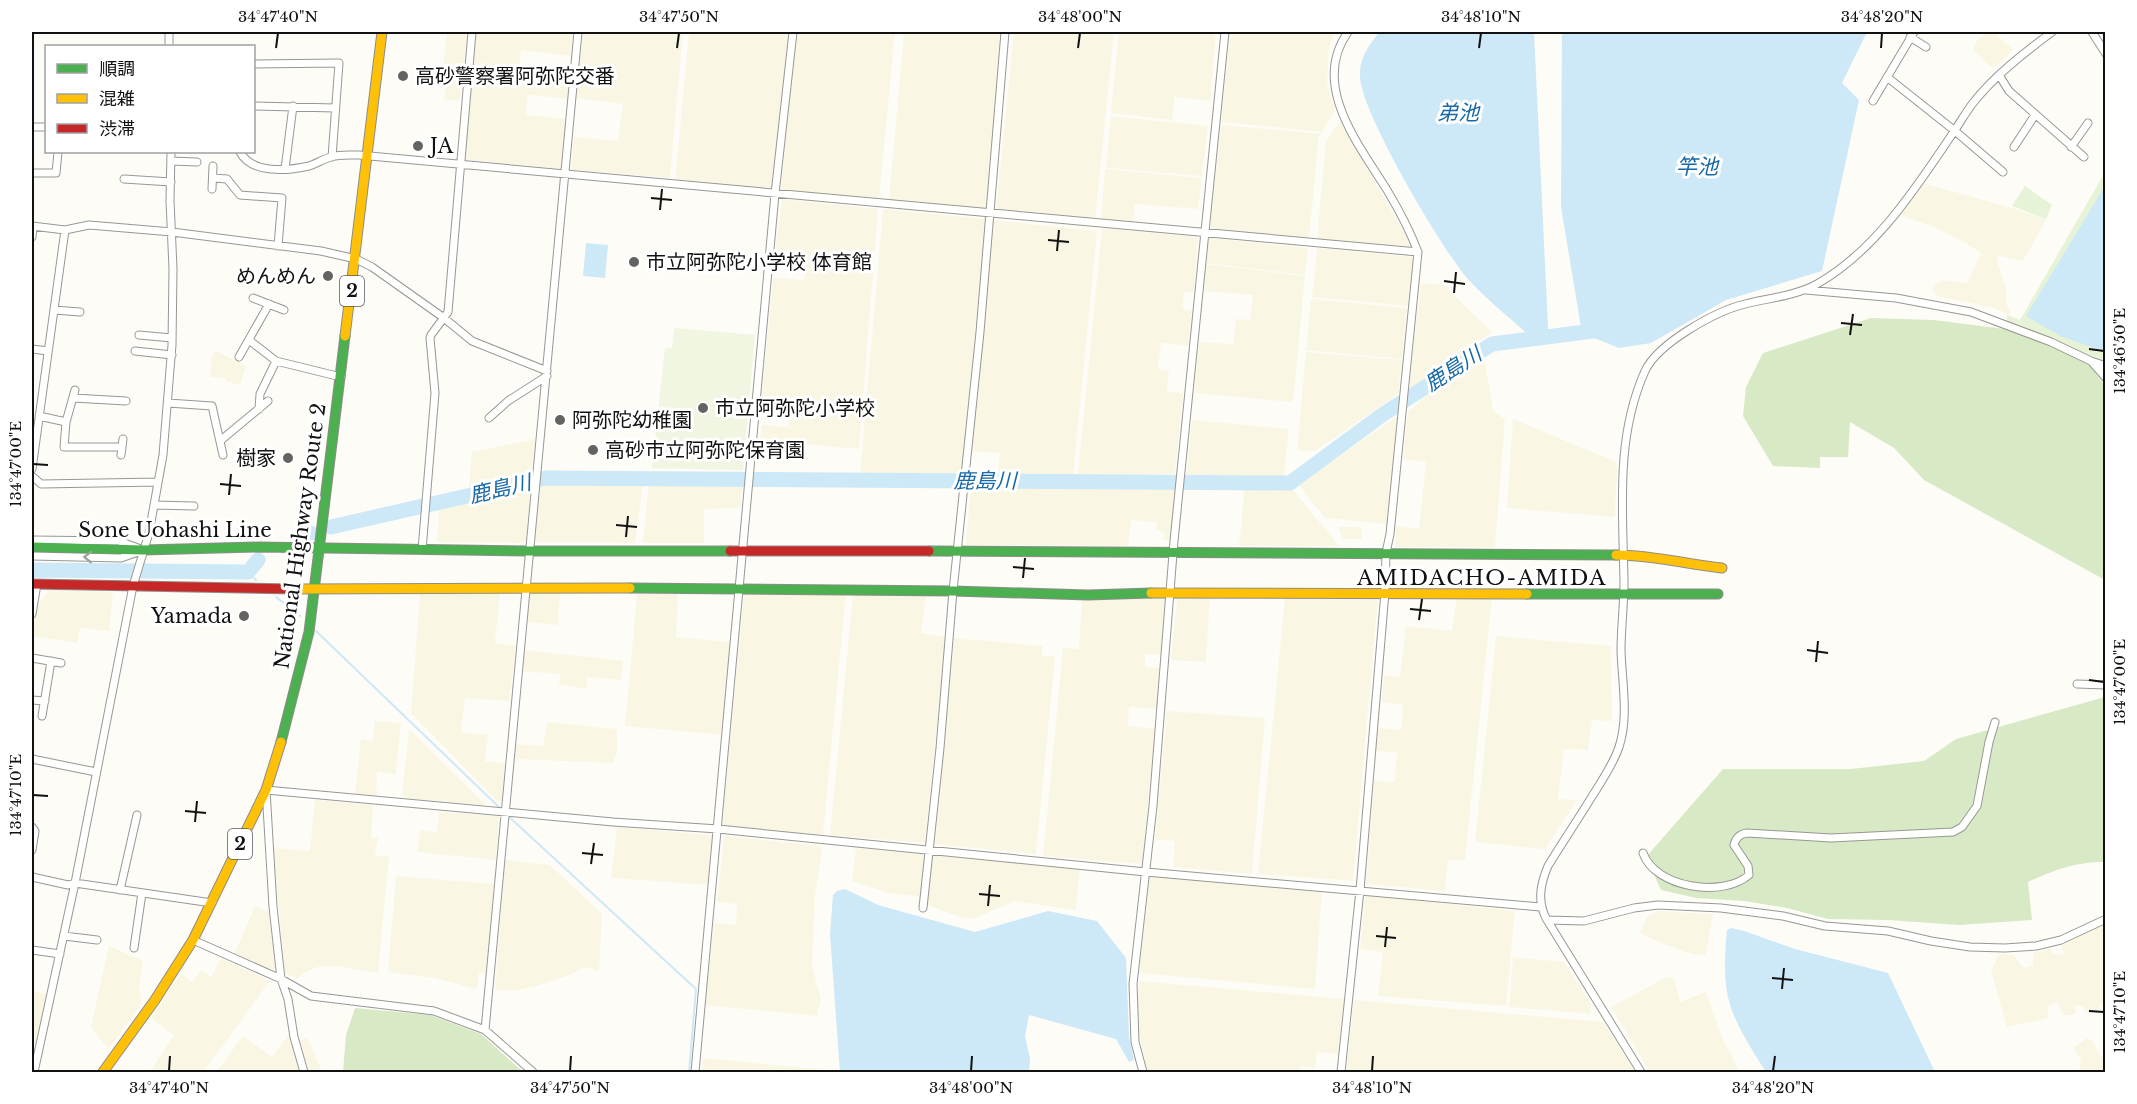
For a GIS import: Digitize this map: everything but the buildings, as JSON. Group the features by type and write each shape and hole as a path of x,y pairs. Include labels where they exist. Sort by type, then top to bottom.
{"main road":[{"name":"National Highway Route 2","path":"103,1072 155,1000 193,940 266,790 276,761 303,660 315,588 382,32"},
{"name":"Sone Uohashi Line","path":"32,548 1624,555 1667,558 1687,564 1722,568"},
{"path":"34,584 134,582 315,588 526,587 953,591 1088,595 1170,592 1718,594"}],"street":[{"path":"422,550 435,393 431,335 448,312 472,32"},
{"path":"484,1030 579,32"},
{"path":"695,1072 775,194 793,32"},
{"path":"922,908 940,748 953,591 979,344 1005,32"},
{"path":"1143,1072 1135,1042 1133,984 1146,872 1173,552 1225,32"},
{"path":"1341,1072 1360,890 1385,592 1386,554 1390,534 1418,252 1410,231 1388,191 1355,141 1338,102 1334,82 1335,58 1348,32"},
{"path":"1641,1072 1540,907 1543,878 1548,866 1607,772 1619,747 1623,718 1621,643 1624,555 1621,517 1623,450 1641,383 1655,355 1685,333 1732,308 1803,290 1817,284 1850,261 1877,235 1905,201 1972,104 1999,75 2052,32"},
{"path":"2092,32 2106,54"},
{"path":"1873,101 1912,34 1926,47"},
{"path":"255,64 339,63 332,157"},
{"path":"1999,75 2009,91 2084,157"},
{"path":"1887,77 2003,172"},
{"path":"255,106 335,108"},
{"path":"285,169 293,106"},
{"path":"2014,147 2035,115"},
{"path":"2071,147 2088,123"},
{"path":"32,173 56,173 58,153"},
{"path":"34,1072 34,1063 75,883 134,582 149,533 159,482 172,355 171,153"},
{"path":"240,153 243,158 255,166 272,169 309,166 332,157 367,156 1418,252"},
{"path":"171,161 196,162"},
{"path":"212,189 213,166"},
{"path":"213,178 227,179 240,195 282,198 278,246"},
{"path":"124,179 171,182"},
{"path":"32,237 32,226 65,230 89,225 171,232 321,251 356,259 372,267 444,318 472,341 547,373"},
{"path":"32,470 65,230"},
{"path":"1803,290 1896,298 1971,312 2106,366"},
{"path":"253,298 284,310"},
{"path":"239,357 269,304"},
{"path":"54,310 80,312"},
{"path":"139,335 172,338"},
{"path":"249,340 276,361 341,377"},
{"path":"32,349 48,351"},
{"path":"135,351 172,355"},
{"path":"259,409 260,394 276,361"},
{"path":"2091,361 2106,378"},
{"path":"489,418 547,373"},
{"path":"123,439 122,451 64,447 66,422 74,394 126,401"},
{"path":"220,441 268,401"},
{"path":"168,403 212,406 223,455"},
{"path":"39,416 66,422"},
{"path":"32,476 41,484 159,482"},
{"path":"154,505 194,506"},
{"path":"32,540 119,541 143,550"},
{"path":"32,556 121,558 143,550"},
{"path":"32,614 34,584"},
{"path":"32,658 61,663"},
{"path":"42,716 51,661"},
{"path":"2077,684 2106,686"},
{"path":"32,700 45,701"},
{"path":"1643,853 1646,863 1660,875 1695,886 1715,888 1742,881 1749,874 1748,866 1734,845 1741,834 1831,837 1953,832 1962,827 1977,806 1995,722"},
{"path":"32,759 96,772"},
{"path":"304,1072 294,1037 288,999 281,979 273,907 266,790 504,810 613,822 718,829 1146,872 1540,907"},
{"path":"120,890 137,815"},
{"path":"32,827 35,831 32,850"},
{"path":"32,877 68,885 75,883 212,903"},
{"path":"134,948 141,930 142,893"},
{"path":"1547,920 1584,921 1634,908 1658,905 1721,908 1783,916 1825,926 1888,931 1970,947 2005,948 2036,946 2061,940 2106,919"},
{"path":"64,936 97,940"},
{"path":"193,940 281,979 311,996 434,1011 484,1030 533,1072"},
{"path":"32,950 60,954"}],"shaded area":[{"path":"447,32 467,33 460,101 444,100 446,86 441,85"},
{"path":"476,32 573,32 571,56 521,50 519,71 570,77 567,99 528,95 525,115 566,119 561,169 463,158"},
{"path":"583,32 683,32 670,178 571,170 574,137 618,141 623,104 576,98"},
{"path":"689,32 788,32 774,191 675,181"},
{"path":"795,32 895,32 879,199 781,190"},
{"path":"904,32 1005,32 987,210 889,200"},
{"path":"1014,32 1114,32 1095,220 996,210"},
{"path":"1119,32 1216,32 1210,101 1175,97 1172,120 1111,113"},
{"path":"1230,32 1334,32 1329,49 1327,83 1335,111 1322,132 1221,122"},
{"path":"1993,32 2013,49 1996,67 1991,67 1973,50 1978,39"},
{"path":"1111,116 1208,126 1202,176 1106,168"},
{"path":"1342,119 1349,137 1413,248 1317,240 1326,141"},
{"path":"1221,125 1322,134 1319,136 1309,238 1210,228"},
{"path":"1105,169 1202,178 1198,209 1135,204 1133,222 1101,219"},
{"path":"1923,183 2046,220 2023,261 1999,256 1997,261 2006,288 2007,305 2011,313 2008,315 1994,308 1936,296 1932,287 1942,280 1967,283 1981,253 1934,227 1899,215"},
{"path":"782,199 878,209 859,449 760,440 762,425 808,429 788,427 790,410 761,406 773,278 804,280 807,255 775,251"},
{"path":"883,209 986,219 960,477 860,475"},
{"path":"993,220 1097,231 1073,477 998,473 1000,453 970,451"},
{"path":"1102,228 1196,237 1198,240 1194,292 1184,292 1182,309 1192,310 1188,346 1161,343 1158,369 1169,371 1167,392 1183,393 1175,474 1078,475"},
{"path":"1209,238 1308,248 1305,275 1206,263"},
{"path":"1317,248 1413,257 1408,306 1312,297"},
{"path":"1206,264 1305,276 1293,402 1194,393 1199,342 1233,344 1236,319 1250,320 1253,295 1204,291"},
{"path":"1421,283 1443,285 1492,332 1408,391"},
{"path":"1311,299 1407,308 1402,359 1306,350"},
{"path":"216,351 246,366 240,385 226,381 225,378 210,377 212,355"},
{"path":"1306,352 1402,360 1398,394 1315,451 1297,450"},
{"path":"1484,357 1493,410 1505,419 1495,547 1395,547 1396,526 1419,529 1426,462 1403,459 1408,412 1432,391"},
{"path":"1400,414 1388,524 1325,518 1299,485"},
{"path":"1513,419 1614,461 1617,465 1615,517 1507,508"},
{"path":"1192,420 1289,429 1284,478 1186,478"},
{"path":"536,439 531,472 469,487 472,452"},
{"path":"541,483 643,483 635,543 534,542"},
{"path":"649,483 743,483 740,508 704,509 704,543 643,543"},
{"path":"531,484 526,541 521,543 437,542 439,511 430,510 430,508"},
{"path":"1177,484 1170,540 1164,540 1164,532 1156,530 1157,522 1131,520 1128,546 966,545 971,485"},
{"path":"1245,486 1290,486 1339,546 1239,546"},
{"path":"1339,527 1361,527 1362,539 1342,539"},
{"path":"49,590 113,592 109,631 80,628 77,643 32,636 35,609"},
{"path":"528,592 560,592 558,625 525,622"},
{"path":"500,593 495,643 516,646 509,701 465,698 461,732 488,735 485,761 507,764 503,798 499,803 411,713 420,594"},
{"path":"744,593 846,593 823,835 722,827"},
{"path":"637,594 678,594 676,637 732,642 724,735 625,726"},
{"path":"853,594 926,595 921,633 946,637 925,843 830,835"},
{"path":"1082,596 1165,596 1161,655 1145,654 1145,667 1159,668 1157,709 1129,707 1128,726 1155,729 1142,864 1043,856 1063,648 1079,649"},
{"path":"1210,596 1206,662 1171,660 1177,600 1179,597"},
{"path":"1285,598 1378,598 1353,881 1259,874 1258,872"},
{"path":"1457,598 1492,598 1465,860 1448,860 1445,891 1366,884 1374,781 1394,782 1397,753 1375,751 1377,728 1401,730 1403,705 1382,702 1384,675 1400,677 1406,626 1452,631"},
{"path":"1496,636 1611,646 1612,721 1592,720 1588,750 1564,749 1558,799 1577,800 1545,849 1475,842"},
{"path":"954,638 1042,646 1042,655 1055,657 1036,854 935,844"},
{"path":"523,650 623,661 621,680 587,677 587,689 559,684 560,674 521,671"},
{"path":"1167,711 1265,718 1252,874 1173,867 1175,841 1155,839"},
{"path":"375,721 401,723 396,774 377,772 376,796 355,794 361,739 373,741"},
{"path":"547,722 617,729 617,752 613,763 513,759 515,744 543,746"},
{"path":"409,729 485,804 404,798 402,794"},
{"path":"315,800 373,805 371,838 378,838 375,855 389,857 378,973 336,966 318,967 305,972 297,979 285,973 273,848 310,851"},
{"path":"439,812 499,816 496,860 417,852 420,830 437,832"},
{"path":"617,827 712,835 708,885 611,878"},
{"path":"724,836 821,846 815,895 812,966 821,999 817,1016 705,1005 714,923 736,925 737,904 717,902"},
{"path":"856,848 927,855 922,897 888,893 852,881"},
{"path":"929,855 1080,869 1076,910 1015,901 975,918 963,918 925,904"},
{"path":"505,860 550,865 602,914 599,972 582,968 570,975 537,986 517,990 495,990"},
{"path":"1150,875 1322,891 1315,989 1139,973"},
{"path":"396,876 494,884 487,973 479,973 477,989 434,978 388,972"},
{"path":"1365,895 1515,911 1506,1006 1378,996 1383,952 1360,949"},
{"path":"255,906 269,912 275,968 272,970 235,953"},
{"path":"1657,911 1713,914 1706,955 1692,954 1640,933 1646,918"},
{"path":"2105,924 2105,1002 2098,1010 2086,1012 2082,1006 2075,1005 2076,1013 2063,1015 2058,1002 2047,1007 2049,1018 2007,1027 1991,971 1999,954 2014,955 2024,968 2033,965 2033,953 2050,949 2054,955 2064,954 2061,946"},
{"path":"109,946 143,961 139,988 141,1004 109,1049 91,1027"},
{"path":"1513,957 1564,962 1591,1004 1590,1014 1509,1007"},
{"path":"221,958 270,981 203,1072 150,1071 174,1035 151,1018 181,973 192,982 201,970 211,977"},
{"path":"1667,977 1674,979 1680,1002 1706,992 1723,1040 1740,1072 1650,1072 1611,1007"},
{"path":"1139,981 1344,999 1338,1054 1317,1052 1315,1068 1300,1066 1299,1072 1147,1072 1137,1022"},
{"path":"32,991 47,994 36,1044 32,1043"},
{"path":"1354,1000 1603,1022 1635,1072 1346,1072"},
{"path":"289,1034 301,1072 216,1072 243,1036 272,1057"},
{"path":"308,1038 322,1072 309,1072 300,1040"},
{"path":"2087,1038 2091,1040 2103,1059 2105,1066 2101,1072 2079,1072 2081,1060 2073,1048"},
{"path":"703,1058 818,1069 822,1072 702,1072"}],"green space":[{"path":"2105,172 2105,397 2007,332 2007,315 2020,320"},
{"path":"2025,186 2052,205 2046,219 2012,206"},
{"path":"1871,318 1934,320 2028,332 2090,365 2105,387 2105,580 1924,480 1894,448 1850,422 1848,457 1820,457 1820,468 1773,466 1743,416 1746,387 1763,353"},
{"name":"市立阿弥陀小学校","path":"674,328 755,335 743,470 652,468 665,348 672,348"},
{"path":"2105,697 2105,862 2066,867 2028,882 2032,920 1959,925 1828,919 1787,908 1744,901 1696,898 1661,890 1646,857 1723,769 1851,769 1924,761 1956,739"},
{"path":"355,1008 430,1015 481,1034 523,1072 343,1072 346,1035"}],"water":[{"name":"弟池","path":"1379,32 1534,32 1548,328 1546,334 1531,337 1467,278 1422,211 1404,179 1373,118 1360,76 1363,58"},
{"name":"竿池","path":"1562,32 1867,32 1842,83 1859,100 1822,271 1726,300 1651,343 1619,348 1582,333 1561,207"},
{"path":"2105,186 2105,352 2060,336 2026,316"},
{"path":"586,243 608,245 605,278 583,276"},
{"path":"845,889 878,905 975,932 1048,911 1097,921 1126,958 1129,1037 1134,1060 1129,1062 1116,1039 1029,1015 1025,1036 1030,1059 1029,1072 840,1072 830,934 833,895"},
{"path":"1731,928 1795,949 1888,973 1935,1072 1766,1072 1744,1035 1730,1005 1725,973 1725,954 1727,930"}],"waterway":[{"name":"鹿島川","path":"331,527 546,478 1290,483 1382,415 1492,344 1601,330"},
{"name":"鹿島川","path":"304,535 311,533"},
{"name":"鹿島川","path":"32,570 248,572 258,560"},
{"path":"248,572 256,580"},
{"path":"276,597 300,616"},
{"path":"316,631 502,810"},
{"path":"506,814 696,989 689,1072"}],"traffic: fast":[{"path":"281,742 309,632 345,336"},
{"path":"32,547 143,550 259,547 730,551"},
{"path":"929,551 1616,555"},
{"path":"630,588 953,591 1088,595 1151,593"},
{"path":"1527,594 1718,594"}],"traffic: slow":[{"path":"345,336 382,32"},
{"path":"1616,555 1656,558 1722,568"},
{"path":"294,589 630,588"},
{"path":"1151,593 1527,594"},
{"path":"103,1072 155,1000 193,940 266,790 281,742"}],"traffic: jam":[{"path":"730,551 929,551"},
{"path":"32,584 294,589"}],"place":[{"name":"高砂警察署阿弥陀交番","path":"403,76"},
{"name":"JA","path":"418,146"},
{"name":"市立阿弥陀小学校 体育館","path":"634,262"},
{"name":"めんめん","path":"328,276"},
{"name":"市立阿弥陀小学校","path":"703,408"},
{"name":"阿弥陀幼稚園","path":"560,420"},
{"name":"高砂市立阿弥陀保育園","path":"593,450"},
{"name":"樹家","path":"288,458"},
{"name":"Yamada","path":"244,616"}],"district":[{"name":"AMIDACHO-AMIDA","path":"1482,578"}]}
